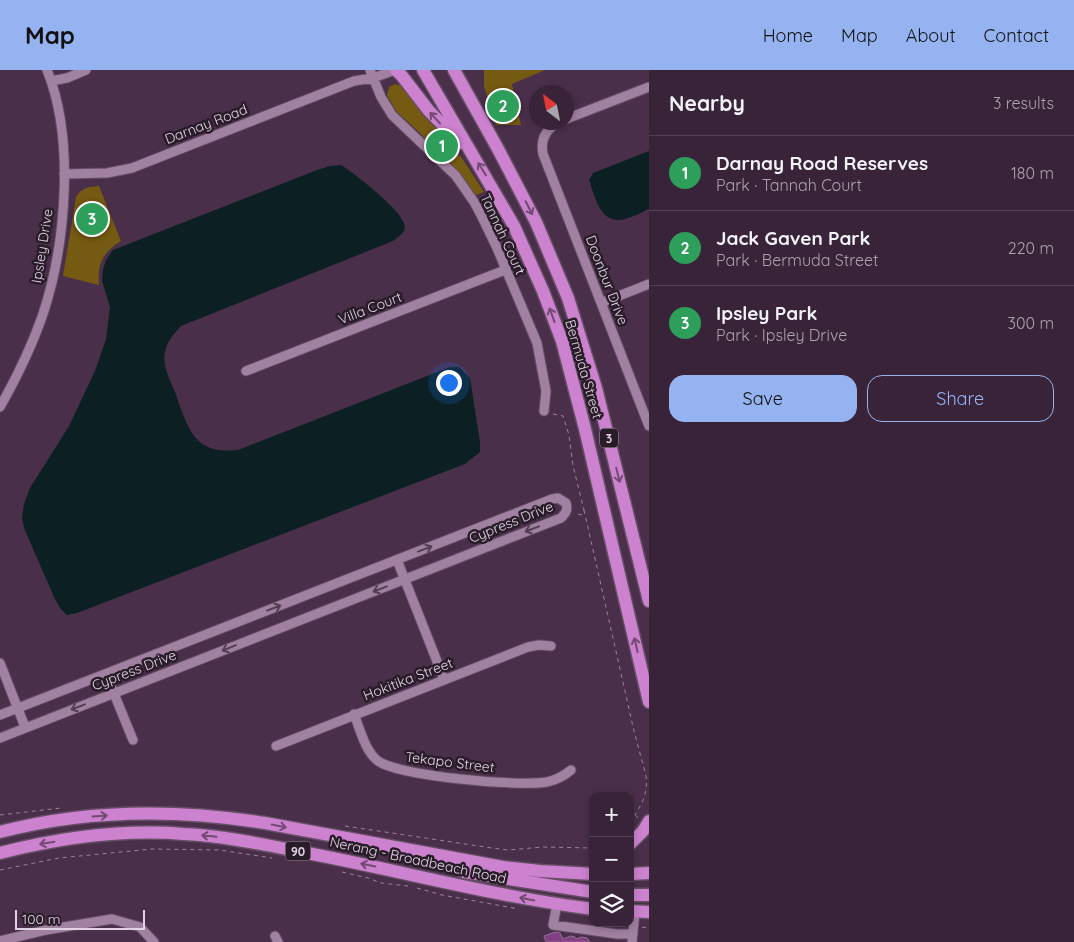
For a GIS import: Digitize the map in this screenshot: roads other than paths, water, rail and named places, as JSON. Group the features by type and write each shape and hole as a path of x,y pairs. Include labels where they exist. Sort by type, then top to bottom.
{"main road":[{"path":"395,70 442,125 471,152"},
{"name":"Bermuda Street","path":"423,70 498,196 522,242 562,341 585,429 649,702"},
{"name":"Bermuda Street","path":"456,71 536,222 568,298 596,388 649,601"},
{"name":"Nerang - Broadbeach Road","path":"0,832 28,825 82,817 126,814 181,814 265,823 503,867 578,874"},
{"path":"634,840 643,831 644,820"},
{"name":"Nerang - Broadbeach Road","path":"0,853 78,838 109,835 182,834 238,839 557,904 589,908"},
{"path":"437,856 464,872 589,891"},
{"path":"578,874 589,867"},
{"path":"634,874 649,873"},
{"name":"90","path":"578,874 589,874"},
{"path":"634,895 649,895"},
{"path":"634,912 649,912"}],"street":[{"name":"Ipsley Drive","path":"0,407 21,368 44,312 60,234 64,174 61,121 57,99 47,70"},
{"path":"51,80 67,78 86,70"},
{"name":"Darnay Road","path":"64,174 107,173 126,170 354,81 370,73 395,70"},
{"name":"Tannah Court","path":"370,73 380,97 392,115 449,169 466,189 482,217 537,343 546,391 544,411"},
{"path":"574,116 649,87"},
{"name":"Doonbur Drive","path":"549,130 542,142 543,154 649,426"},
{"name":"Villa Court","path":"246,372 505,270"},
{"path":"601,303 649,284"},
{"name":"Cypress Drive","path":"0,715 552,499 558,498 566,503 566,514 561,518 0,738"},
{"path":"397,560 444,679"},
{"name":"Hokitika Street","path":"276,746 528,647 539,645 551,646"},
{"path":"0,664 25,727"},
{"path":"106,674 132,740"},
{"name":"Tekapo Street","path":"354,714 371,753 383,764 395,769 468,780 523,784 548,782 559,778 571,770"},
{"path":"557,904 553,925 633,938"},
{"path":"0,941 46,930 112,919 140,927 154,942"}],"place":[{"name":"Jack Gaven Park","path":"503,106"},
{"name":"Darnay Road Reserves","path":"442,146"},
{"name":"Ipsley Park","path":"92,219"}]}
